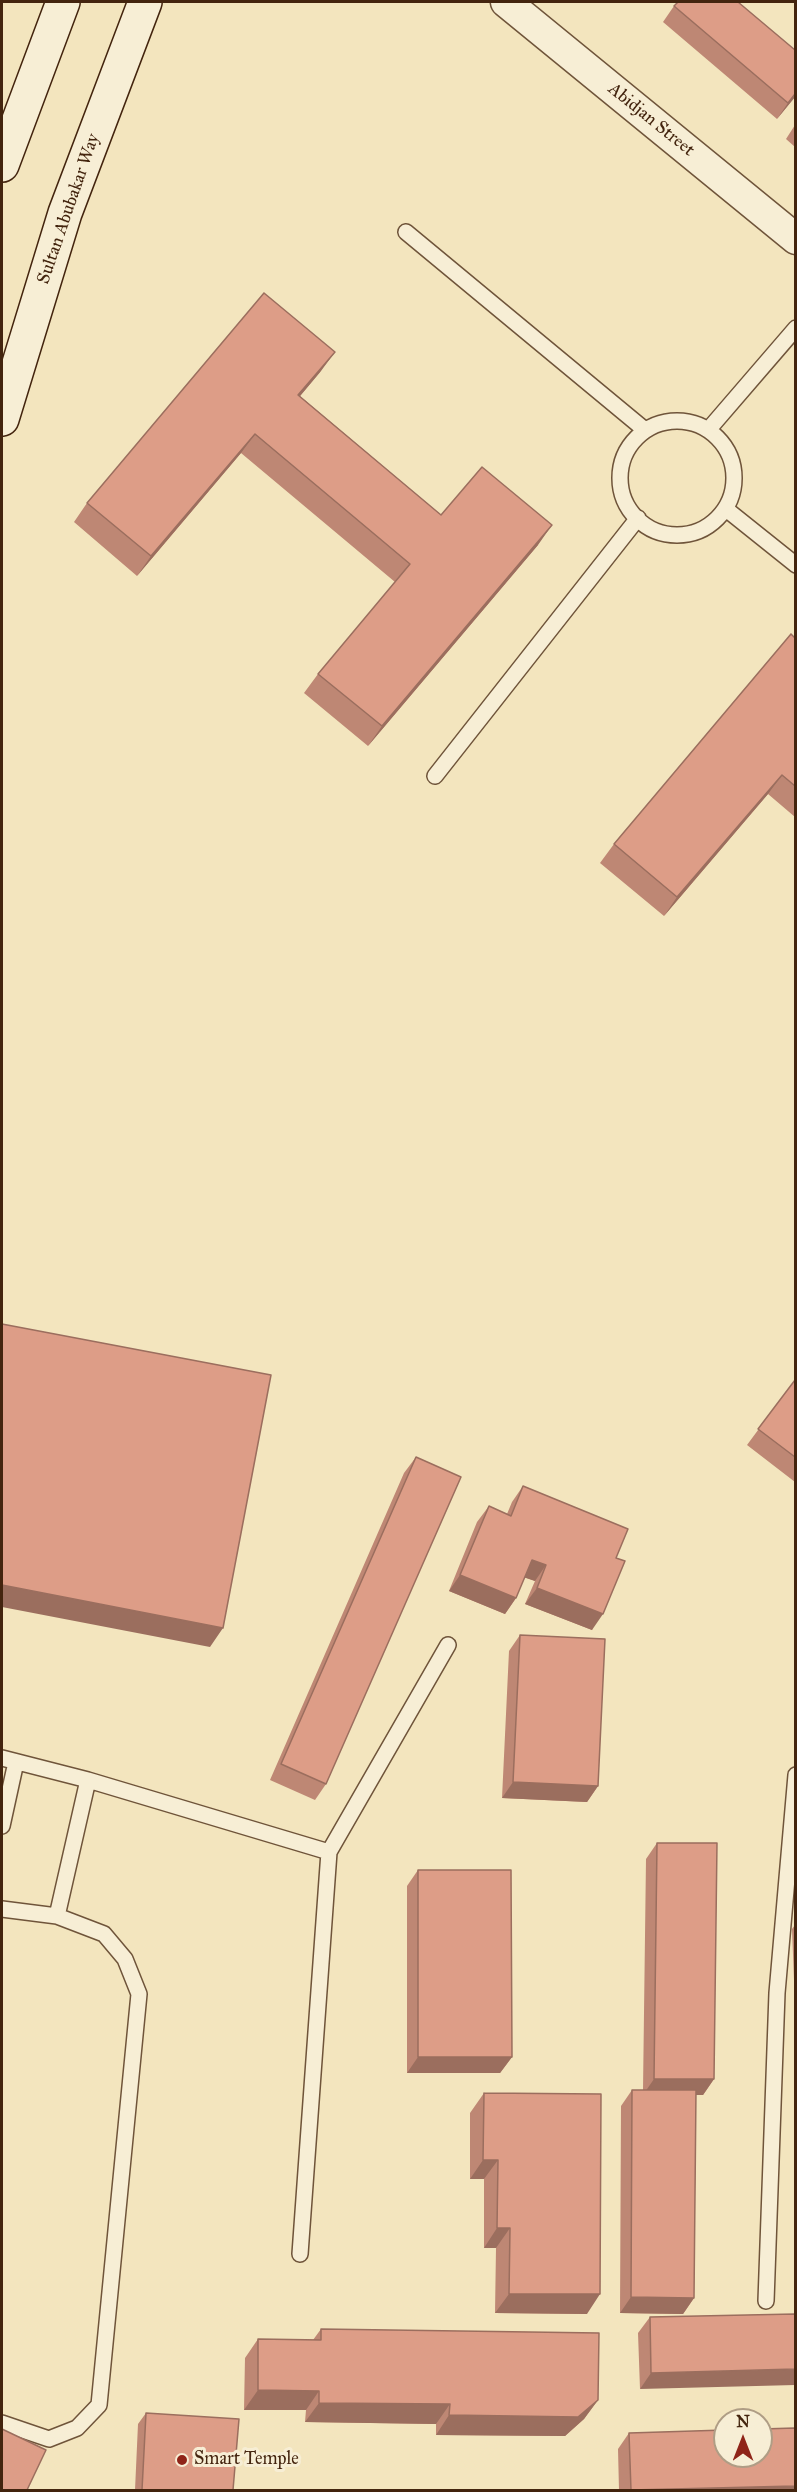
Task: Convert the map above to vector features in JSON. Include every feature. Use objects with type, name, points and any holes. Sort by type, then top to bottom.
[{"type":"main road","points":[[2,165],[63,2]]},
{"type":"main road","name":"Sultan Abubakar Way","points":[[2,419],[65,213],[145,2]]},
{"type":"street","name":"Abidjan Street","points":[[506,2],[795,239]]},
{"type":"lane","points":[[406,232],[645,430]]},
{"type":"lane","points":[[709,429],[795,328]]},
{"type":"lane","points":[[665,421],[688,421],[709,429],[726,445],[734,466],[735,488],[726,509],[711,525],[690,534],[667,535],[646,527],[630,511],[620,490],[620,468],[628,446],[645,430],[665,421]]},
{"type":"lane","points":[[726,509],[795,565]]},
{"type":"lane","points":[[435,776],[638,519]]},
{"type":"lane","points":[[300,2254],[329,1852],[448,1645]]},
{"type":"lane","points":[[2,1826],[9,1760],[88,1780],[329,1852]]},
{"type":"lane","points":[[766,2301],[777,1993],[795,1775]]},
{"type":"lane","points":[[57,1916],[88,1780]]},
{"type":"lane","points":[[2,1909],[57,1916],[104,1934],[125,1959],[139,1994],[99,2405],[77,2428],[49,2439],[2,2423]]},
{"type":"building","points":[[678,2],[738,2],[795,50],[795,94],[788,103],[674,6]]},
{"type":"building","points":[[264,293],[335,352],[298,395],[441,515],[482,467],[552,525],[382,726],[318,674],[410,564],[255,434],[151,556],[87,503]]},
{"type":"building","points":[[791,634],[795,638],[795,786],[782,775],[677,897],[614,844]]},
{"type":"building","points":[[2,1324],[271,1375],[223,1628],[2,1585]]},
{"type":"building","points":[[795,1380],[795,1457],[758,1429]]},
{"type":"building","points":[[416,1457],[461,1477],[326,1784],[281,1764]]},
{"type":"building","points":[[523,1486],[628,1529],[616,1558],[625,1561],[603,1614],[537,1588],[546,1565],[532,1560],[516,1598],[460,1575],[489,1506],[511,1516]]},
{"type":"building","points":[[520,1635],[605,1639],[598,1786],[513,1782]]},
{"type":"building","points":[[657,1843],[717,1843],[714,2079],[654,2079]]},
{"type":"building","points":[[418,1870],[511,1870],[512,2057],[418,2057]]},
{"type":"building","points":[[632,2090],[696,2090],[694,2298],[631,2297]]},
{"type":"building","points":[[484,2093],[601,2094],[600,2294],[509,2294],[510,2228],[497,2228],[498,2160],[483,2160]]},
{"type":"building","points":[[795,2314],[795,2369],[651,2373],[650,2317]]},
{"type":"building","points":[[321,2329],[599,2333],[598,2400],[578,2417],[449,2415],[450,2404],[319,2403],[319,2391],[258,2390],[258,2339],[321,2340]]},
{"type":"building","name":"Smart Temple","points":[[146,2413],[239,2419],[233,2490],[142,2490]]},
{"type":"building","points":[[795,2428],[795,2486],[631,2490],[629,2433],[713,2430],[713,2468],[773,2468],[773,2429]]},
{"type":"building","points":[[2,2429],[46,2450],[27,2490],[2,2490]]},
{"type":"place","name":"Smart Temple","points":[[182,2460]]}]
